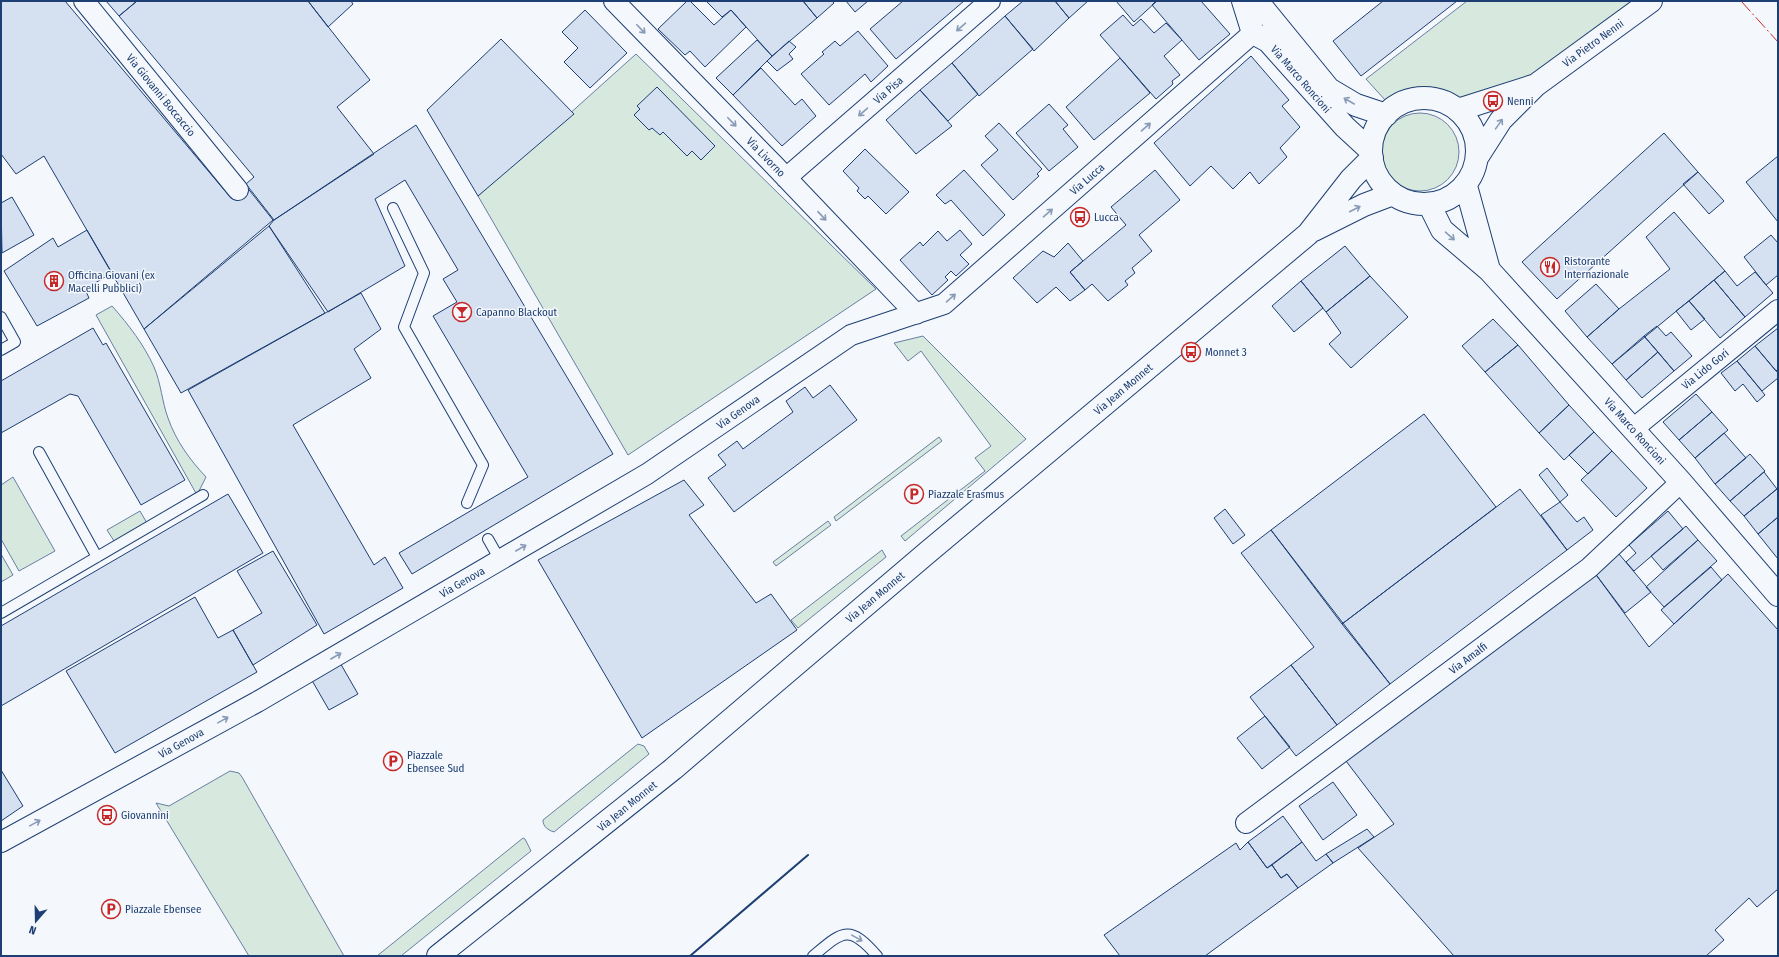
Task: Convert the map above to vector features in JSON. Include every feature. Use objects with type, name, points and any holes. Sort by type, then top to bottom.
[{"type":"street","name":"Via Giovanni Boccaccio","points":[[84,1],[238,190]]},
{"type":"street","name":"Via Livorno","points":[[614,1],[916,314]]},
{"type":"street","name":"Via Pisa","points":[[786,178],[990,1]]},
{"type":"street","name":"Via Marco Roncioni","points":[[1243,1],[1253,33],[1268,41],[1371,155]]},
{"type":"street","name":"Via Marco Roncioni","points":[[1243,1],[1262,8],[1329,89],[1356,105],[1386,115]]},
{"type":"street","name":"Via Pietro Nenni","points":[[1478,156],[1501,120],[1536,85],[1651,1]]},
{"type":"street","name":"Via Lucca","points":[[916,314],[944,304],[1253,33]]},
{"type":"street","name":"Via Pietro Nenni","points":[[1458,110],[1536,85]]},
{"type":"street","name":"Via Marco Roncioni","points":[[1429,98],[1444,102],[1458,110],[1470,123],[1476,139],[1478,156],[1474,172],[1466,186],[1443,202],[1429,204],[1416,204],[1393,194],[1383,184],[1375,172],[1371,155],[1373,138],[1378,125],[1386,115],[1398,105],[1413,99],[1429,98]]},
{"type":"street","name":"Via Jean Monnet","points":[[438,956],[673,769],[928,552],[1308,234],[1371,155]]},
{"type":"street","name":"Via Marco Roncioni","points":[[1466,186],[1489,270]]},
{"type":"street","name":"Via Jean Monnet","points":[[1308,234],[1364,205],[1393,194]]},
{"type":"street","name":"Via Marco Roncioni","points":[[1429,204],[1442,230],[1489,270],[1681,482],[1778,595]]},
{"type":"street","name":"Via Lido Gori","points":[[1633,429],[1778,310]]},
{"type":"street","name":"Via Genova","points":[[1,842],[256,702],[648,474],[851,335],[916,314]]},
{"type":"street","name":"Via Amalfi","points":[[1246,823],[1589,568],[1681,482]]},
{"type":"lane","points":[[393,208],[424,273],[404,327],[483,465],[467,502]]},
{"type":"lane","points":[[1,317],[15,342],[1,350]]},
{"type":"lane","points":[[39,452],[97,557]]},
{"type":"lane","points":[[1,613],[203,495]]},
{"type":"lane","points":[[488,538],[500,560]]},
{"type":"lane","points":[[813,956],[836,937],[843,934],[850,934],[858,937],[866,943],[877,956]]},
{"type":"shaded area","points":[[1467,1],[1637,1],[1533,77],[1464,102],[1420,91],[1386,101],[1366,79]]},
{"type":"shaded area","points":[[636,54],[876,289],[628,455],[478,196]]},
{"type":"shaded area","points":[[1420,113],[1435,116],[1442,120],[1452,130],[1456,137],[1459,152],[1456,167],[1452,174],[1442,184],[1435,188],[1420,191],[1405,188],[1398,184],[1388,174],[1384,167],[1381,152],[1384,137],[1388,130],[1398,120],[1405,116]]},
{"type":"shaded area","points":[[112,306],[136,335],[146,351],[154,367],[166,412],[175,435],[194,464],[206,477],[197,495],[96,315]]},
{"type":"shaded area","points":[[923,336],[1026,439],[905,541],[901,536],[985,471],[975,458],[991,446],[921,351],[908,361],[894,343]]},
{"type":"shaded area","points":[[939,437],[942,441],[836,521],[834,517]]},
{"type":"shaded area","points":[[13,477],[55,551],[19,571],[1,539],[1,485]]},
{"type":"shaded area","points":[[140,511],[148,525],[116,544],[107,530]]},
{"type":"shaded area","points":[[828,521],[831,525],[776,566],[773,562]]},
{"type":"shaded area","points":[[882,550],[886,557],[798,628],[791,620]]},
{"type":"shaded area","points":[[1,554],[13,575],[1,582]]},
{"type":"shaded area","points":[[638,744],[644,746],[649,754],[554,832],[546,828],[543,820]]},
{"type":"shaded area","points":[[230,771],[239,773],[242,777],[344,956],[249,956],[156,803],[169,806]]},
{"type":"shaded area","points":[[523,838],[531,851],[401,956],[377,956]]},
{"type":"building","points":[[1,1],[65,1],[231,198],[246,186],[273,220],[144,329],[44,156],[16,174],[1,154]]},
{"type":"building","points":[[106,1],[137,1],[119,16]]},
{"type":"building","points":[[137,1],[308,1],[370,80],[337,107],[374,154],[274,220],[246,184],[254,177],[119,16]]},
{"type":"building","points":[[308,1],[351,1],[353,4],[328,27]]},
{"type":"building","points":[[687,1],[690,1],[714,25],[731,10],[746,27],[705,67],[690,51],[685,55],[658,29]]},
{"type":"building","points":[[706,1],[803,1],[817,18],[772,56],[731,10],[722,17]]},
{"type":"building","points":[[803,1],[832,1],[834,3],[817,18]]},
{"type":"building","points":[[846,1],[868,1],[855,12]]},
{"type":"building","points":[[903,1],[964,1],[896,59],[870,29]]},
{"type":"building","points":[[1023,1],[1055,1],[1069,18],[1034,51],[1005,16]]},
{"type":"building","points":[[1055,1],[1088,1],[1069,18]]},
{"type":"building","points":[[1116,1],[1157,1],[1134,22]]},
{"type":"building","points":[[1156,1],[1201,1],[1230,34],[1199,60],[1152,5]]},
{"type":"building","points":[[1383,1],[1457,1],[1361,76],[1333,41]]},
{"type":"building","points":[[585,10],[627,53],[590,88],[564,62],[578,48],[562,32]]},
{"type":"building","points":[[1123,15],[1133,26],[1141,19],[1154,33],[1166,23],[1182,40],[1164,56],[1180,75],[1172,81],[1173,84],[1156,99],[1100,35]]},
{"type":"building","points":[[1005,16],[1033,49],[979,96],[952,63]]},
{"type":"building","points":[[858,31],[888,66],[871,82],[865,74],[829,105],[801,74],[824,54],[822,52],[835,41],[840,46]]},
{"type":"building","points":[[501,39],[574,114],[478,196],[427,110]]},
{"type":"building","points":[[757,40],[772,56],[733,95],[716,78]]},
{"type":"building","points":[[789,41],[796,47],[789,54],[793,59],[777,71],[767,61]]},
{"type":"building","points":[[1251,56],[1289,100],[1282,106],[1300,127],[1280,148],[1287,157],[1259,184],[1250,172],[1233,189],[1211,166],[1190,186],[1154,143]]},
{"type":"building","points":[[1120,58],[1150,93],[1094,140],[1066,107]]},
{"type":"building","points":[[952,63],[978,94],[948,121],[920,90]]},
{"type":"building","points":[[761,68],[795,105],[802,99],[816,116],[782,146],[733,95]]},
{"type":"building","points":[[657,87],[715,146],[701,160],[692,151],[687,156],[663,132],[660,135],[652,128],[649,130],[634,115],[640,109],[637,106]]},
{"type":"building","points":[[920,90],[952,126],[916,154],[886,120]]},
{"type":"building","points":[[1049,104],[1068,125],[1063,129],[1078,147],[1049,171],[1016,133]]},
{"type":"building","points":[[999,123],[1042,169],[1037,174],[1039,176],[1013,200],[981,165],[998,150],[985,136]]},
{"type":"building","points":[[416,125],[613,454],[412,574],[399,553],[528,477],[433,316],[457,302],[443,279],[458,270],[405,180],[375,199],[405,266],[328,312],[269,226],[274,220]]},
{"type":"building","points":[[1664,133],[1698,172],[1557,299],[1522,262]]},
{"type":"building","points":[[865,149],[909,192],[886,214],[868,196],[865,199],[857,191],[859,188],[843,171]]},
{"type":"building","points":[[1778,156],[1778,222],[1746,182]]},
{"type":"building","points":[[964,170],[1005,215],[983,236],[951,200],[945,204],[936,195]]},
{"type":"building","points":[[1155,170],[1180,200],[1139,235],[1152,251],[1132,268],[1135,273],[1125,281],[1128,285],[1108,301],[1092,284],[1085,290],[1070,272],[1126,225],[1111,207]]},
{"type":"building","points":[[1698,172],[1724,201],[1709,214],[1683,184]]},
{"type":"building","points":[[12,197],[34,235],[2,253],[1,203]]},
{"type":"building","points":[[1674,212],[1725,271],[1612,364],[1587,337],[1619,309],[1670,269],[1646,237]]},
{"type":"building","points":[[269,226],[325,313],[181,393],[144,329]]},
{"type":"building","name":"Officina Giovani (ex Macelli Pubblici)","points":[[87,230],[112,273],[85,289],[89,298],[37,326],[4,271],[53,238],[58,247]]},
{"type":"building","points":[[960,230],[972,244],[960,255],[969,264],[956,276],[951,271],[945,277],[948,280],[932,295],[900,260],[920,242],[923,246],[938,231],[947,241]]},
{"type":"building","points":[[1771,235],[1778,243],[1778,275],[1766,285],[1744,257]]},
{"type":"building","points":[[1068,243],[1083,261],[1070,272],[1085,290],[1070,301],[1056,287],[1037,303],[1013,278],[1043,251],[1054,257]]},
{"type":"building","points":[[1345,246],[1370,276],[1326,312],[1301,281]]},
{"type":"building","points":[[1725,271],[1737,286],[1755,272],[1773,293],[1745,317],[1714,280]]},
{"type":"building","points":[[1370,276],[1408,317],[1351,368],[1329,344],[1341,333],[1326,312]]},
{"type":"building","points":[[1714,280],[1745,317],[1720,338],[1689,301]]},
{"type":"building","points":[[1301,281],[1323,308],[1294,332],[1272,306]]},
{"type":"building","points":[[1596,284],[1619,309],[1587,337],[1565,311]]},
{"type":"building","points":[[361,293],[381,329],[354,349],[371,378],[293,425],[374,565],[385,557],[403,588],[324,634],[188,390]]},
{"type":"building","points":[[1689,301],[1705,319],[1691,330],[1676,311]]},
{"type":"building","points":[[1493,319],[1518,345],[1485,372],[1462,346]]},
{"type":"building","points":[[1657,326],[1666,336],[1671,332],[1692,356],[1674,371],[1644,336]]},
{"type":"building","points":[[93,328],[103,345],[106,343],[185,480],[141,505],[78,396],[70,394],[1,433],[1,381]]},
{"type":"building","points":[[1778,328],[1778,369],[1776,371],[1755,346]]},
{"type":"building","points":[[1644,336],[1658,352],[1626,380],[1612,364]]},
{"type":"building","points":[[1518,345],[1569,405],[1539,433],[1485,372]]},
{"type":"building","points":[[1755,346],[1778,373],[1778,378],[1762,391],[1737,361]]},
{"type":"building","points":[[1658,352],[1674,371],[1642,398],[1626,380]]},
{"type":"building","points":[[1737,361],[1765,395],[1757,402],[1743,384],[1735,391],[1721,373]]},
{"type":"building","points":[[830,385],[857,420],[734,512],[708,478],[726,465],[718,455],[737,441],[743,449],[793,412],[786,401],[805,387],[813,398]]},
{"type":"building","points":[[1696,394],[1712,412],[1679,440],[1663,422]]},
{"type":"building","points":[[1569,405],[1594,432],[1564,460],[1539,433]]},
{"type":"building","points":[[1712,412],[1728,430],[1695,458],[1679,440]]},
{"type":"building","points":[[1424,414],[1496,507],[1342,624],[1271,530]]},
{"type":"building","points":[[1594,432],[1612,451],[1588,474],[1569,455]]},
{"type":"building","points":[[1724,433],[1746,458],[1715,484],[1695,458]]},
{"type":"building","points":[[1612,451],[1647,488],[1616,517],[1581,480]]},
{"type":"building","points":[[1750,454],[1765,471],[1730,501],[1715,484]]},
{"type":"building","points":[[1547,468],[1568,495],[1560,502],[1539,475]]},
{"type":"building","points":[[1764,472],[1777,489],[1744,516],[1730,501]]},
{"type":"building","points":[[684,480],[704,505],[689,515],[756,603],[771,594],[797,630],[642,738],[538,560]]},
{"type":"building","points":[[1778,488],[1778,517],[1758,534],[1744,516]]},
{"type":"building","points":[[1520,489],[1567,550],[1390,684],[1342,624]]},
{"type":"building","points":[[228,494],[263,553],[1,706],[1,626]]},
{"type":"building","points":[[1560,502],[1577,522],[1584,517],[1593,530],[1567,550],[1541,515]]},
{"type":"building","points":[[1225,509],[1245,535],[1233,544],[1214,518]]},
{"type":"building","points":[[1668,511],[1683,529],[1634,571],[1626,562],[1636,553],[1629,545]]},
{"type":"building","points":[[1778,517],[1778,559],[1758,534]]},
{"type":"building","points":[[1686,526],[1698,540],[1663,570],[1651,556]]},
{"type":"building","points":[[1271,530],[1390,684],[1337,725],[1291,665],[1314,647],[1241,553]]},
{"type":"building","points":[[1698,540],[1717,561],[1664,607],[1646,587]]},
{"type":"building","points":[[273,551],[317,625],[253,665],[233,630],[262,613],[237,571]]},
{"type":"building","points":[[1619,554],[1651,592],[1625,613],[1594,572]]},
{"type":"building","points":[[1711,567],[1722,580],[1674,624],[1661,610]]},
{"type":"building","points":[[1594,572],[1649,647],[1728,574],[1778,630],[1778,889],[1757,907],[1749,898],[1715,930],[1724,940],[1706,956],[1454,956],[1358,848],[1394,824],[1346,761]]},
{"type":"building","points":[[195,597],[218,638],[233,630],[257,672],[115,753],[66,671]]},
{"type":"building","points":[[339,661],[358,694],[329,710],[310,677]]},
{"type":"building","points":[[1291,665],[1337,725],[1296,756],[1250,697]]},
{"type":"building","points":[[1265,716],[1290,747],[1262,769],[1237,738]]},
{"type":"building","points":[[1,770],[23,806],[1,821]]},
{"type":"building","points":[[1333,782],[1357,815],[1323,840],[1299,806]]},
{"type":"building","points":[[1283,816],[1302,842],[1267,868],[1248,842]]},
{"type":"building","points":[[1367,829],[1374,837],[1333,863],[1326,854]]},
{"type":"building","points":[[1248,842],[1267,868],[1272,865],[1281,878],[1287,874],[1298,888],[1205,956],[1120,956],[1104,935],[1236,843],[1240,850]]},
{"type":"building","points":[[1302,842],[1316,861],[1326,854],[1333,863],[1298,888],[1287,874],[1281,878],[1272,865]]},
{"type":"wall","points":[[690,956],[808,855]]},
{"type":"power","points":[[1741,1],[1778,42]]},
{"type":"place","name":"Nenni","points":[[1493,101]]},
{"type":"place","name":"Lucca","points":[[1080,217]]},
{"type":"place","name":"Ristorante Internazionale","points":[[1550,267]]},
{"type":"place","name":"Officina Giovani (ex Macelli Pubblici)","points":[[54,281]]},
{"type":"place","name":"Capanno Blackout","points":[[462,312]]},
{"type":"place","name":"Monnet 3","points":[[1191,352]]},
{"type":"place","name":"Piazzale Erasmus","points":[[914,494]]},
{"type":"place","name":"Piazzale Ebensee Sud","points":[[393,761]]},
{"type":"place","name":"Giovannini","points":[[107,815]]},
{"type":"place","name":"Piazzale Ebensee","points":[[111,909]]}]
